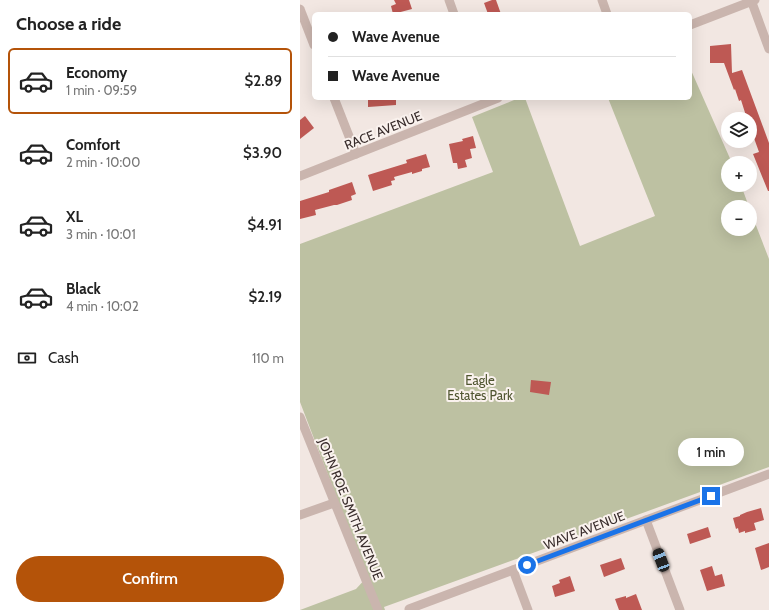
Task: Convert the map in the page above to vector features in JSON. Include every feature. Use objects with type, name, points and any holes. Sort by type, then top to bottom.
[{"type":"street","points":[[449,0],[453,12]]},
{"type":"street","points":[[602,0],[606,12]]},
{"type":"street","points":[[692,24],[752,0],[769,49]]},
{"type":"street","points":[[300,9],[312,40]]},
{"type":"street","points":[[335,100],[356,154]]},
{"type":"street","name":"RACE AVENUE","points":[[300,176],[487,100]]},
{"type":"street","name":"JOHN ROE SMITH AVENUE","points":[[300,417],[378,610]]},
{"type":"street","name":"WAVE AVENUE","points":[[409,609],[769,474]]},
{"type":"street","points":[[300,515],[334,503]]},
{"type":"street","points":[[646,520],[680,610]]},
{"type":"street","points":[[513,570],[528,610]]},
{"type":"green space","name":"Eagle Estates Park","points":[[692,73],[721,138],[721,148],[725,148],[729,156],[721,156],[721,192],[744,192],[746,200],[721,200],[721,236],[757,236],[757,228],[769,259],[769,467],[384,607],[385,610],[300,610],[356,589],[367,577],[300,402],[300,244],[493,172],[472,117],[514,100],[526,100],[580,246],[655,216],[609,100],[692,100]]},
{"type":"building","points":[[394,0],[409,0],[412,9],[401,12],[392,12],[391,6],[396,4]]},
{"type":"building","points":[[496,0],[500,12],[487,12],[484,3]]},
{"type":"building","points":[[731,44],[732,73],[742,70],[769,143],[769,191],[757,164],[757,156],[754,156],[753,154],[759,152],[757,146],[757,112],[745,112],[741,100],[739,101],[735,89],[734,90],[724,63],[710,63],[710,46]]},
{"type":"building","points":[[368,100],[396,100],[396,105],[368,107]]},
{"type":"building","points":[[305,116],[314,128],[300,139],[300,120]]},
{"type":"building","points":[[473,136],[476,148],[470,149],[472,158],[465,160],[467,167],[458,169],[457,163],[453,163],[449,144],[463,141],[462,139]]},
{"type":"building","points":[[426,154],[430,167],[412,174],[412,172],[394,177],[395,180],[391,181],[392,185],[373,191],[368,175],[407,163],[406,160]]},
{"type":"building","points":[[352,182],[356,194],[351,196],[352,200],[315,210],[316,215],[300,219],[300,201],[329,192],[329,190]]},
{"type":"building","points":[[531,380],[551,382],[549,395],[530,392]]},
{"type":"building","points":[[761,508],[764,520],[754,523],[756,530],[739,533],[738,528],[736,529],[733,518]]},
{"type":"building","points":[[708,527],[711,537],[690,544],[687,534]]},
{"type":"building","points":[[769,543],[769,567],[761,570],[755,548]]},
{"type":"building","points":[[621,558],[625,569],[604,577],[600,565]]},
{"type":"building","points":[[712,566],[715,576],[722,574],[725,586],[707,591],[700,570]]},
{"type":"building","points":[[570,576],[575,591],[555,597],[552,586],[560,583],[559,580]]},
{"type":"building","points":[[636,594],[642,610],[619,610],[615,599],[626,596],[626,598]]},
{"type":"route","points":[[527,565],[711,496]]}]
